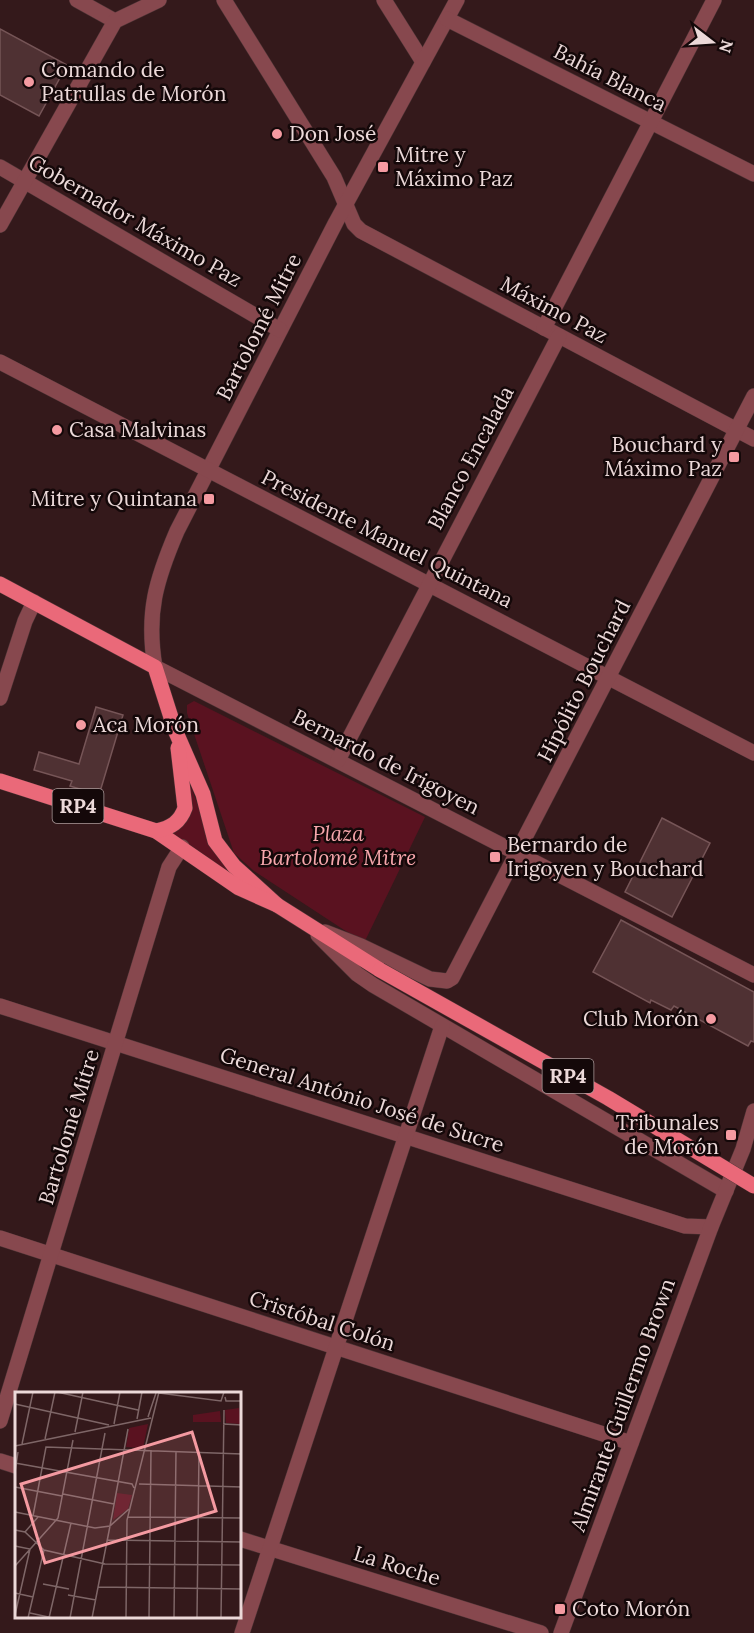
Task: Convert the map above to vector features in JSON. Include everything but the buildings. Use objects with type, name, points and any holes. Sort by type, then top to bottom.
[{"type":"main road","name":"Bernardo de Irigoyen","points":[[0,584],[155,667]]},
{"type":"main road","name":"Bartolomé Mitre","points":[[155,667],[175,730],[200,787],[215,842],[229,861],[278,905]]},
{"type":"main road","points":[[156,831],[171,827],[182,816],[185,808],[175,730]]},
{"type":"main road","name":"RP4","points":[[0,781],[156,831],[183,847],[239,888],[278,905],[380,970],[608,1098],[754,1187]]},
{"type":"main road","points":[[732,1176],[754,1187]]},
{"type":"street","points":[[77,0],[116,21]]},
{"type":"street","points":[[0,225],[116,21],[159,0]]},
{"type":"street","name":"Máximo Paz","points":[[224,0],[334,177],[345,206],[354,224],[361,231],[754,439]]},
{"type":"street","points":[[384,0],[423,62]]},
{"type":"street","name":"Bartolomé Mitre","points":[[155,667],[150,638],[154,592],[161,568],[177,531],[345,206],[457,0]]},
{"type":"street","points":[[544,328],[714,0]]},
{"type":"street","name":"Bahía Blanca","points":[[447,19],[754,174]]},
{"type":"street","name":"Gobernador Máximo Paz","points":[[0,167],[280,330]]},
{"type":"street","name":"Blanco Encalada","points":[[338,760],[559,336]]},
{"type":"street","name":"Presidente Manuel Quintana","points":[[0,362],[754,753]]},
{"type":"street","name":"Hipólito Bouchard","points":[[311,928],[348,940],[430,979],[447,981],[459,969],[754,396]]},
{"type":"street","points":[[0,698],[25,621],[34,602]]},
{"type":"street","name":"Bernardo de Irigoyen","points":[[155,667],[754,975]]},
{"type":"street","name":"Bartolomé Mitre","points":[[0,1421],[169,867],[183,847]]},
{"type":"street","points":[[311,928],[357,974],[726,1191]]},
{"type":"street","name":"General António José de Sucre","points":[[0,1006],[685,1226],[711,1227]]},
{"type":"street","points":[[242,1633],[268,1548],[442,1026]]},
{"type":"street","name":"Almirante Guillermo Brown","points":[[561,1633],[732,1176],[754,1111]]},
{"type":"street","name":"Cristóbal Colón","points":[[0,1238],[631,1443]]},
{"type":"street","points":[[0,1461],[15,1466]]},
{"type":"street","name":"La Roche","points":[[242,1540],[541,1633]]},
{"type":"green space","name":"Plaza Bartolomé Mitre","points":[[194,701],[425,817],[364,943],[254,871],[234,853],[187,713],[187,705]]},
{"type":"green space","points":[[186,774],[218,858],[250,888],[170,833],[179,827]]},
{"type":"place","name":"Comando de Patrullas de Morón","points":[[29,82]]},
{"type":"place","name":"Don José","points":[[277,134]]},
{"type":"place","name":"Mitre y Máximo Paz","points":[[383,167]]},
{"type":"place","name":"Casa Malvinas","points":[[57,430]]},
{"type":"place","name":"Bouchard y Máximo Paz","points":[[734,457]]},
{"type":"place","name":"Mitre y Quintana","points":[[209,499]]},
{"type":"place","name":"Aca Morón","points":[[81,725]]},
{"type":"place","name":"Bernardo de Irigoyen y Bouchard","points":[[495,857]]},
{"type":"place","name":"Club Morón","points":[[711,1019]]},
{"type":"place","name":"Tribunales de Morón","points":[[731,1135]]},
{"type":"place","name":"Coto Morón","points":[[560,1609]]}]
